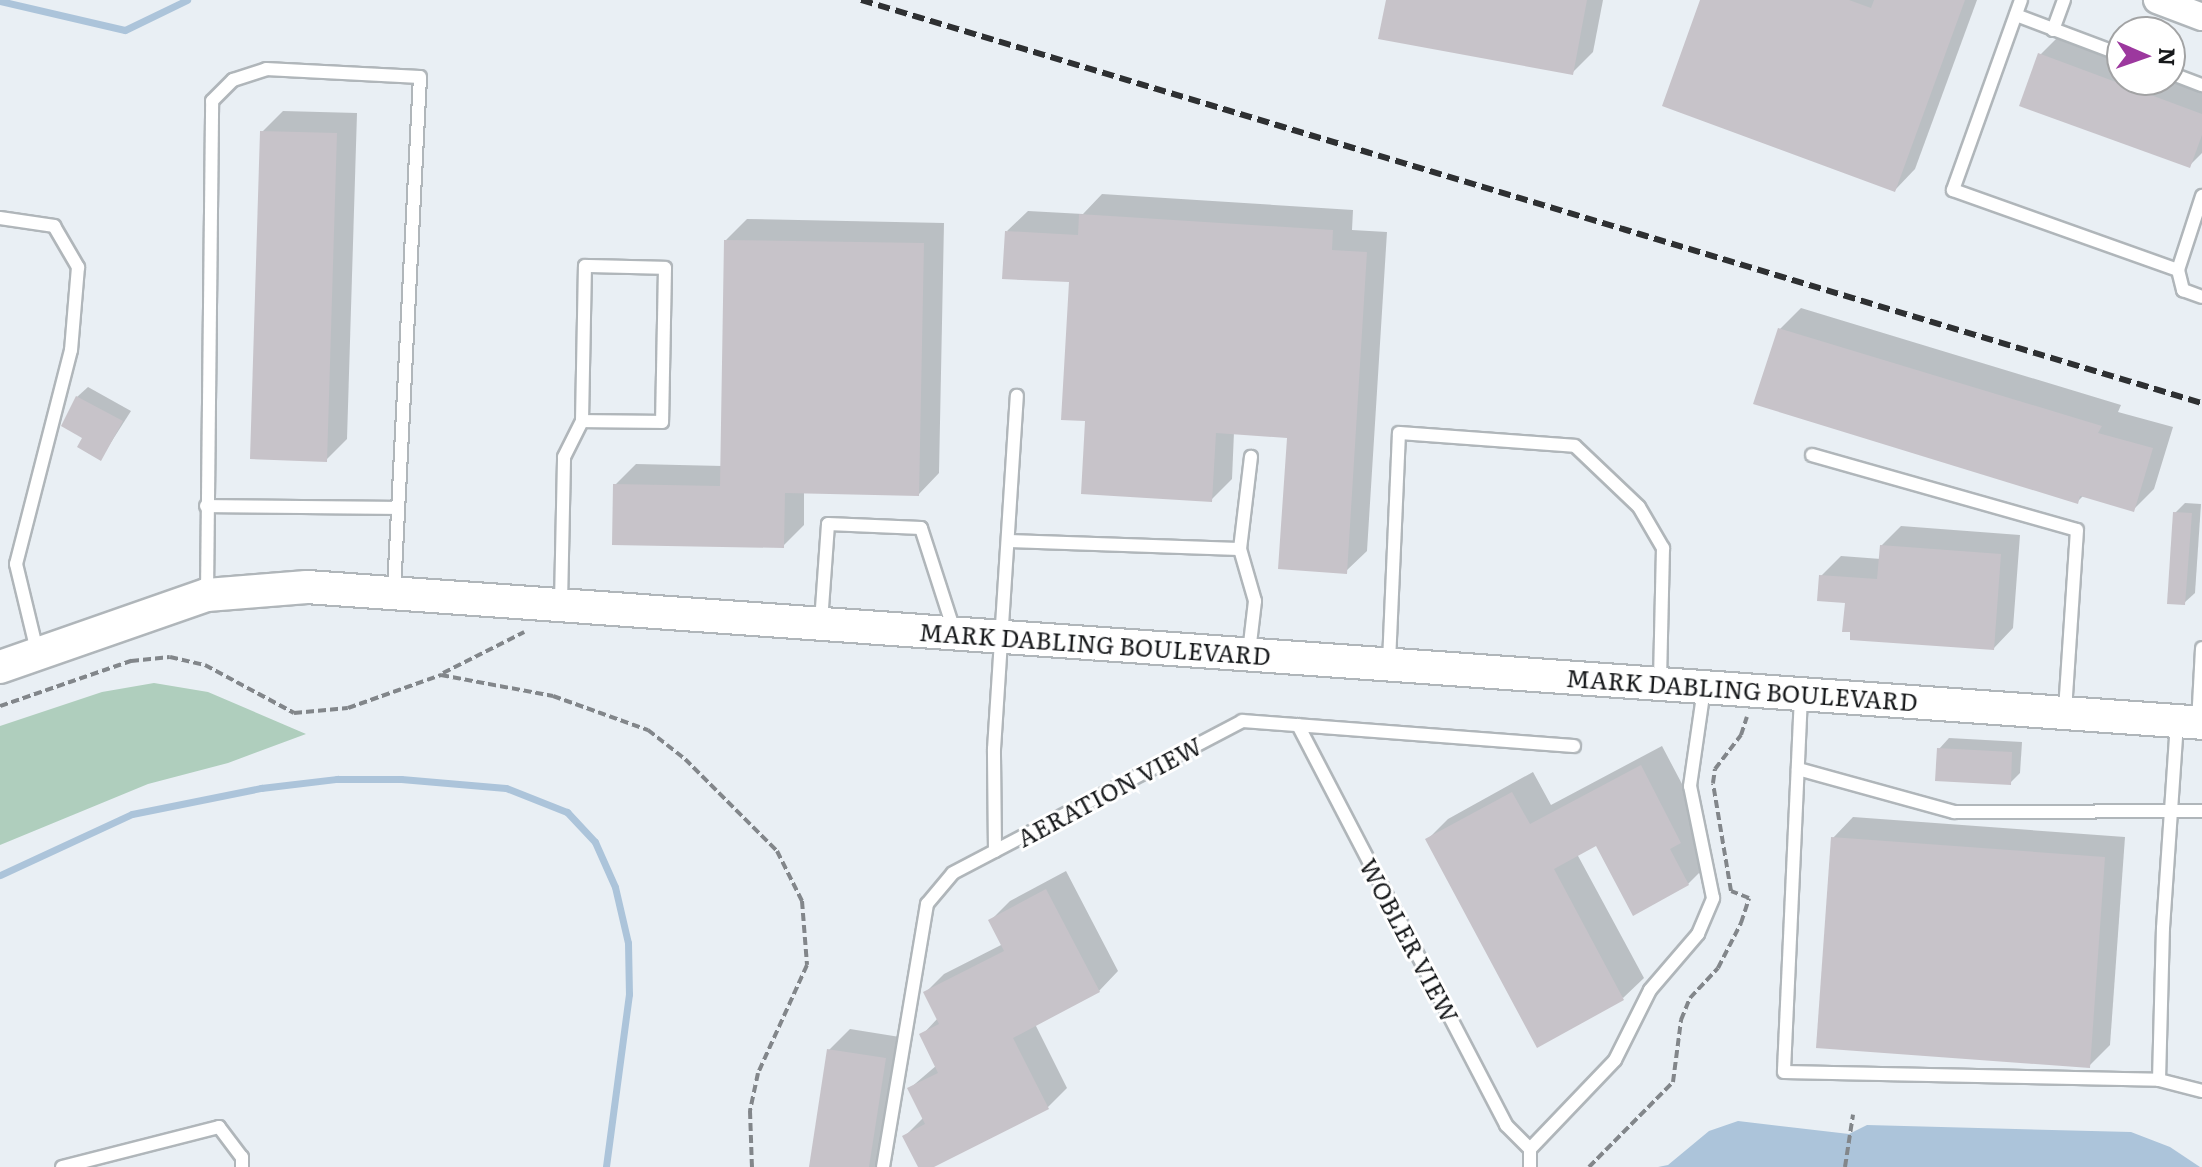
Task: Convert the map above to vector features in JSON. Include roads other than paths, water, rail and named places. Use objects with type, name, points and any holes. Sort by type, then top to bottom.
[{"type":"street","points":[[2157,0],[2202,17]]},
{"type":"street","name":"MARK DABLING BOULEVARD","points":[[0,667],[207,595],[307,587],[2193,722]]},
{"type":"lane","points":[[2021,0],[1953,190],[2178,270]]},
{"type":"lane","points":[[2053,30],[2064,0]]},
{"type":"lane","points":[[2016,15],[2106,49]]},
{"type":"lane","points":[[207,595],[212,101],[233,80],[266,69],[420,77],[394,594]]},
{"type":"lane","points":[[2202,196],[2178,270],[2183,290],[2202,297]]},
{"type":"lane","points":[[0,218],[54,226],[78,267],[71,350],[16,564],[38,654]]},
{"type":"lane","points":[[560,606],[564,457],[582,421],[585,266],[665,268],[662,422],[582,421]]},
{"type":"lane","points":[[995,851],[994,749],[1017,396]]},
{"type":"lane","points":[[1389,664],[1399,433],[1575,446],[1639,507],[1663,548],[1660,683]]},
{"type":"lane","points":[[1812,455],[2077,530],[2065,713]]},
{"type":"lane","points":[[1249,654],[1255,601],[1240,549],[1251,457]]},
{"type":"lane","points":[[206,506],[397,508]]},
{"type":"lane","points":[[821,624],[828,524],[921,528],[954,633]]},
{"type":"lane","points":[[1008,541],[1240,549]]},
{"type":"lane","points":[[2159,1080],[2172,807],[2193,722],[2202,648]]},
{"type":"lane","points":[[1530,1167],[1530,1149],[1615,1060],[1650,990],[1698,934],[1713,898],[1690,786],[1704,686]]},
{"type":"lane","points":[[1801,693],[1784,1072],[2159,1080],[2202,1091]]},
{"type":"lane","name":"AERATION VIEW","points":[[883,1167],[927,904],[953,873],[1242,721],[1574,746]]},
{"type":"lane","name":"WOBLER VIEW","points":[[1298,725],[1506,1125],[1530,1149]]},
{"type":"lane","points":[[1798,769],[1954,812],[2172,807],[2202,811]]},
{"type":"lane","points":[[62,1167],[219,1127],[242,1157],[242,1167]]},
{"type":"water","points":[[1738,1121],[1849,1134],[1867,1125],[2131,1132],[2170,1147],[2200,1167],[1658,1167],[1668,1165],[1709,1131]]},
{"type":"waterway","points":[[0,1],[125,30],[187,0]]},
{"type":"waterway","points":[[0,875],[132,814],[261,788],[337,779],[401,779],[506,788],[567,812],[595,842],[615,887],[628,943],[629,994],[606,1167]]},
{"type":"railway","points":[[861,0],[2202,403]]}]
